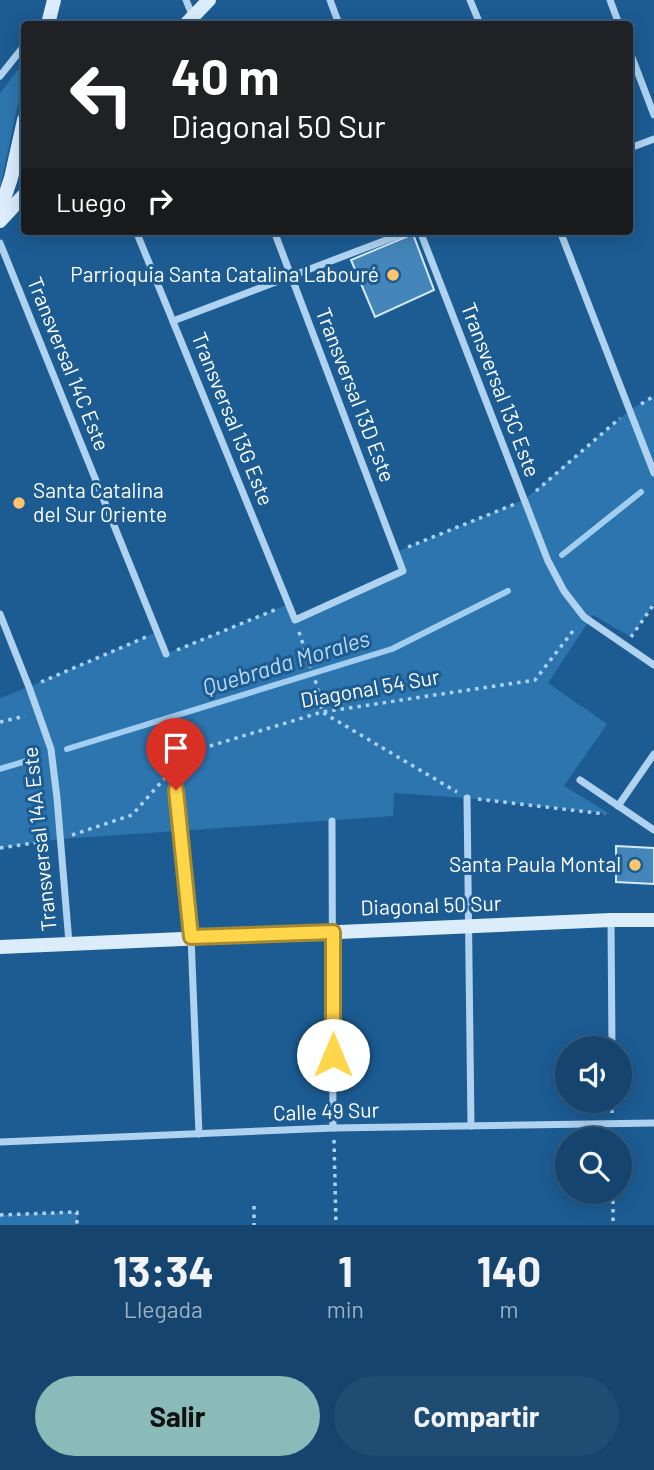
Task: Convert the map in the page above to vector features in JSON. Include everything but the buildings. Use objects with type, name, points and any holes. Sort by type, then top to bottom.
[{"type":"street","points":[[186,0],[191,21]]},
{"type":"street","points":[[192,21],[209,0]]},
{"type":"street","points":[[330,0],[338,21]]},
{"type":"street","points":[[470,0],[479,21]]},
{"type":"street","points":[[610,0],[618,21]]},
{"type":"street","points":[[0,76],[21,50]]},
{"type":"street","points":[[633,60],[654,115]]},
{"type":"street","points":[[0,211],[21,132]]},
{"type":"street","points":[[633,147],[654,139]]},
{"type":"street","points":[[0,221],[21,198]]},
{"type":"street","name":"Transversal 13G Este","points":[[138,235],[295,620]]},
{"type":"street","name":"Transversal 13D Este","points":[[276,235],[403,571],[295,620]]},
{"type":"street","points":[[173,321],[399,235]]},
{"type":"street","name":"Transversal 13C Este","points":[[421,235],[548,562],[564,591],[584,617],[654,665]]},
{"type":"street","points":[[562,235],[654,473]]},
{"type":"street","name":"Transversal 14C Este","points":[[0,243],[166,654]]},
{"type":"street","name":"Transversal 14A Este","points":[[0,614],[51,749],[69,943]]},
{"type":"street","points":[[618,806],[654,754]]},
{"type":"street","points":[[580,780],[654,830]]},
{"type":"street","points":[[176,790],[191,937],[199,1134]]},
{"type":"street","points":[[467,798],[471,1126]]},
{"type":"street","points":[[332,821],[333,1128]]},
{"type":"street","points":[[611,920],[612,1036]]},
{"type":"street","name":"Diagonal 50 Sur","points":[[0,947],[191,937],[654,920]]},
{"type":"street","name":"Calle 49 Sur","points":[[0,1142],[333,1128],[654,1124]]},
{"type":"path","points":[[166,654],[289,604]]},
{"type":"path","points":[[625,645],[654,604]]},
{"type":"path","name":"Diagonal 54 Sur","points":[[0,849],[61,839],[132,815],[187,752],[322,712],[535,680],[584,617]]},
{"type":"path","points":[[295,620],[317,686],[322,712],[467,798],[635,817]]},
{"type":"path","points":[[29,687],[157,632]]},
{"type":"path","points":[[0,722],[39,713]]},
{"type":"path","points":[[333,1128],[336,1225]]},
{"type":"path","points":[[613,1204],[613,1225]]},
{"type":"path","points":[[254,1206],[254,1225]]},
{"type":"path","points":[[0,1215],[76,1212],[77,1225]]},
{"type":"shaded area","points":[[21,66],[21,90],[0,188],[0,93]]},
{"type":"shaded area","points":[[654,396],[654,604],[631,637],[593,615],[548,683],[607,724],[564,786],[610,814],[394,793],[393,816],[61,839],[0,848],[0,698],[157,632],[166,654],[289,604],[295,620],[403,571],[396,552],[524,500],[630,410]]},
{"type":"shaded area","points":[[77,1212],[77,1225],[0,1225],[0,1215]]},
{"type":"waterway","name":"Quebrada Morales","points":[[562,555],[641,492]]},
{"type":"waterway","name":"Quebrada Morales","points":[[67,749],[392,649],[508,591]]},
{"type":"waterway","name":"Quebrada Morales","points":[[0,769],[36,758]]},
{"type":"place","name":"Parrioquia Santa Catalina Labouré","points":[[393,275]]},
{"type":"place","name":"Santa Catalina del Sur Oriente","points":[[19,503]]},
{"type":"place","name":"Santa Paula Montal","points":[[635,865]]},
{"type":"route","points":[[176,790],[191,937],[333,932],[333,1055]]}]
